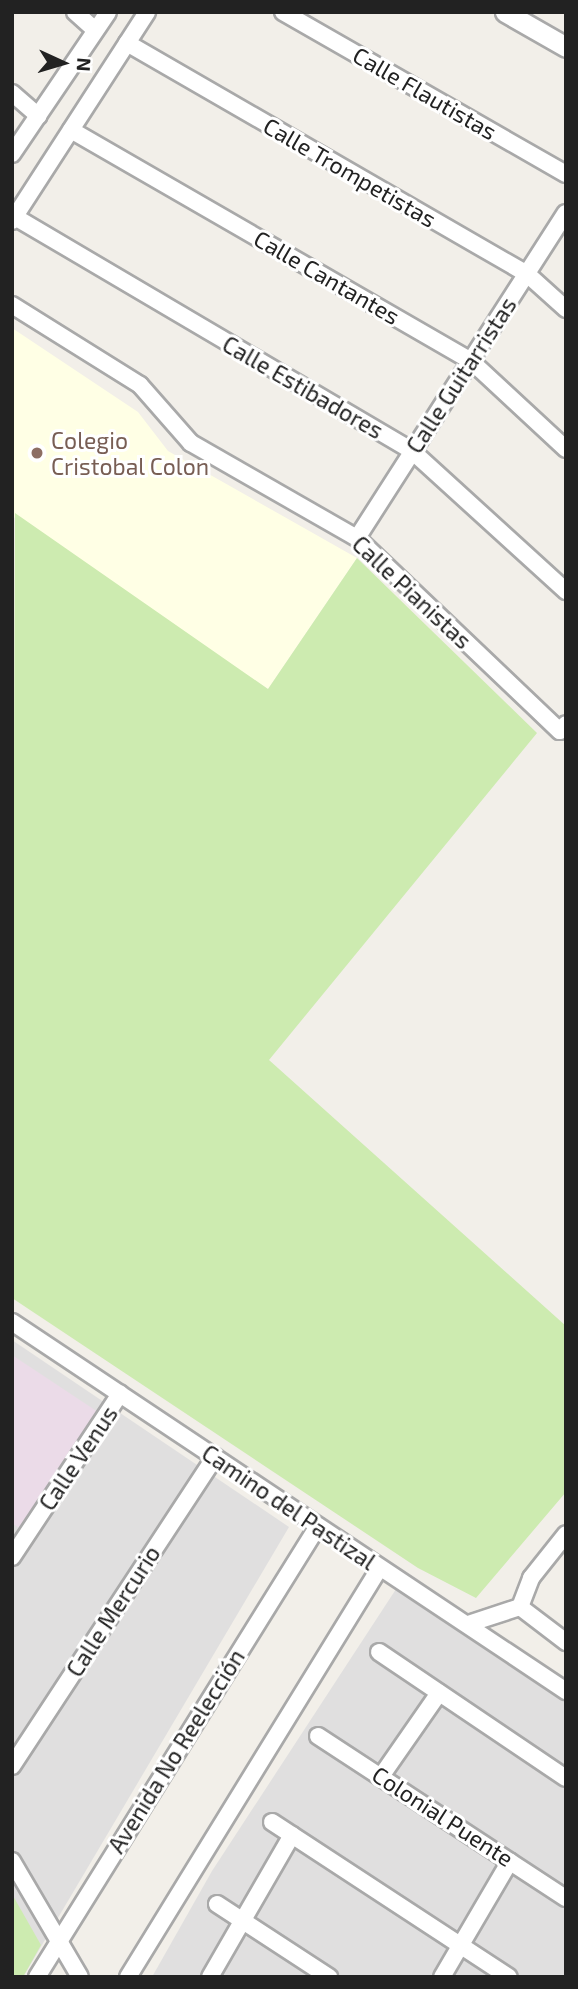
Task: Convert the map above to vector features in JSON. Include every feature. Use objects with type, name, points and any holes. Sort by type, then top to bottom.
[{"type":"street","points":[[75,12],[95,30]]},
{"type":"street","points":[[12,154],[108,12]]},
{"type":"street","points":[[13,219],[147,12]]},
{"type":"street","name":"Calle Flautistas","points":[[283,12],[566,174]]},
{"type":"street","points":[[505,12],[566,47]]},
{"type":"street","name":"Calle Trompetistas","points":[[127,44],[526,273],[566,309]]},
{"type":"street","points":[[12,93],[38,116]]},
{"type":"street","name":"Calle Cantantes","points":[[71,130],[470,360],[566,449]]},
{"type":"street","name":"Calle Guitarristas","points":[[357,538],[411,450],[566,213]]},
{"type":"street","name":"Calle Estibadores","points":[[13,219],[411,450],[566,591]]},
{"type":"street","name":"Calle Pianistas","points":[[12,305],[140,385],[191,443],[357,538],[563,727]]},
{"type":"street","name":"Camino del Pastizal","points":[[12,1322],[566,1691]]},
{"type":"street","name":"Calle Venus","points":[[12,1557],[120,1394]]},
{"type":"street","name":"Calle Mercurio","points":[[12,1766],[215,1457]]},
{"type":"street","name":"Avenida No Reelección","points":[[37,1977],[59,1936],[318,1526]]},
{"type":"street","points":[[520,1607],[531,1578],[566,1534]]},
{"type":"street","points":[[128,1977],[380,1568]]},
{"type":"street","points":[[468,1624],[520,1607]]},
{"type":"street","points":[[520,1607],[566,1642]]},
{"type":"street","points":[[379,1652],[566,1778]]},
{"type":"street","points":[[382,1775],[439,1693]]},
{"type":"street","name":"Colonial Puente","points":[[318,1736],[382,1775],[566,1898]]},
{"type":"street","points":[[272,1822],[509,1977]]},
{"type":"street","points":[[210,1977],[292,1835]]},
{"type":"street","points":[[12,1861],[59,1936],[80,1977]]},
{"type":"street","points":[[442,1977],[510,1861]]},
{"type":"street","points":[[216,1904],[325,1976]]},
{"type":"shaded area","points":[[12,328],[138,412],[168,451],[357,558],[268,689],[12,516]]},
{"type":"shaded area","points":[[12,1340],[289,1527],[23,1977],[12,1977]]},
{"type":"shaded area","points":[[12,1355],[98,1412],[22,1530],[12,1523]]},
{"type":"shaded area","points":[[400,1583],[566,1695],[566,1977],[152,1977],[212,1871]]},
{"type":"green space","points":[[15,513],[268,689],[357,558],[537,733],[269,1060],[566,1326],[566,1492],[476,1598],[418,1568],[12,1298]]},
{"type":"green space","points":[[12,1894],[41,1945],[23,1977],[12,1977]]},
{"type":"place","name":"Colegio Cristobal Colon","points":[[37,453]]}]
